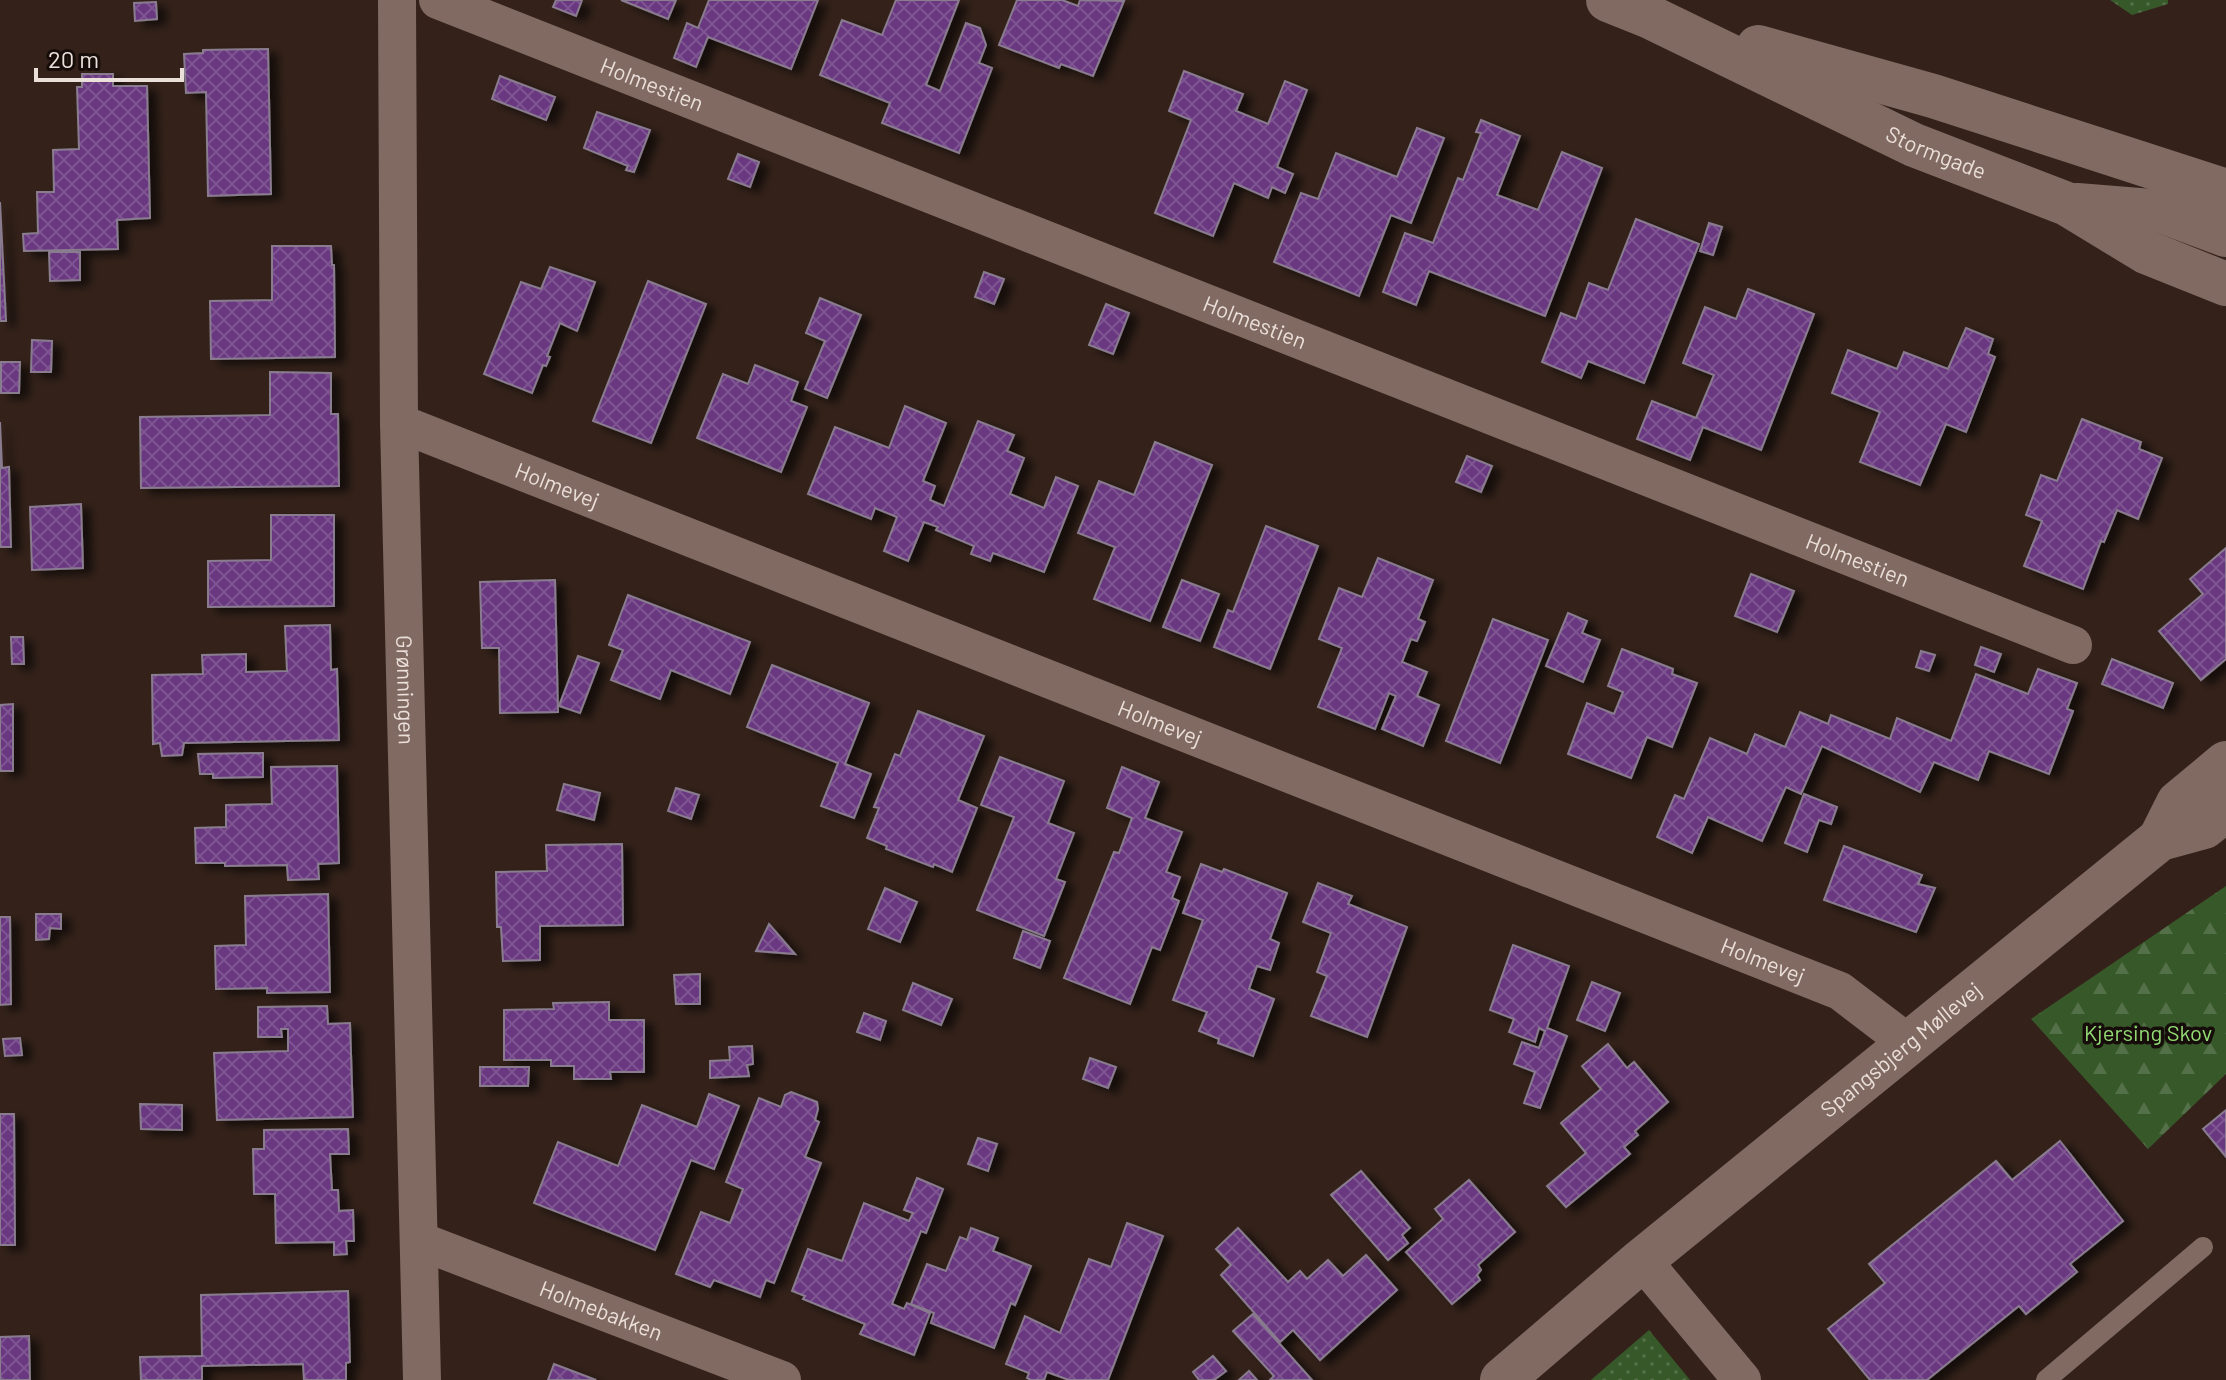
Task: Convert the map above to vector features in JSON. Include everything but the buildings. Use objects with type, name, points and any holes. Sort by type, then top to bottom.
[{"type":"street","name":"Grønningen","points":[[397,0],[399,423],[422,1380]]},
{"type":"street","name":"Holmestien","points":[[438,0],[2073,645]]},
{"type":"street","name":"Stormgade","points":[[1608,0],[1648,16],[1914,145],[2067,204],[2146,252],[2226,284]]},
{"type":"street","name":"Stormgade","points":[[1648,16],[1933,96],[2226,191]]},
{"type":"street","points":[[2067,204],[2164,212],[2226,235]]},
{"type":"street","name":"Holmevej","points":[[399,423],[1840,991],[1908,1043]]},
{"type":"street","name":"Spangsbjerg Møllevej","points":[[2160,839],[2178,803],[2226,763]]},
{"type":"street","name":"Spangsbjerg Møllevej","points":[[1502,1380],[1642,1260],[2160,839],[2204,827],[2226,810]]},
{"type":"street","name":"Holmebakken","points":[[420,1241],[782,1380]]},
{"type":"street","points":[[1642,1260],[1742,1380]]},
{"type":"lane","points":[[2046,1380],[2203,1247]]},
{"type":"green space","points":[[2110,0],[2168,0],[2168,4],[2132,15]]},
{"type":"green space","name":"Kjersing Skov","points":[[2226,886],[2226,1074],[2148,1149],[2031,1019]]},
{"type":"green space","points":[[1649,1330],[1690,1380],[1591,1380]]}]
